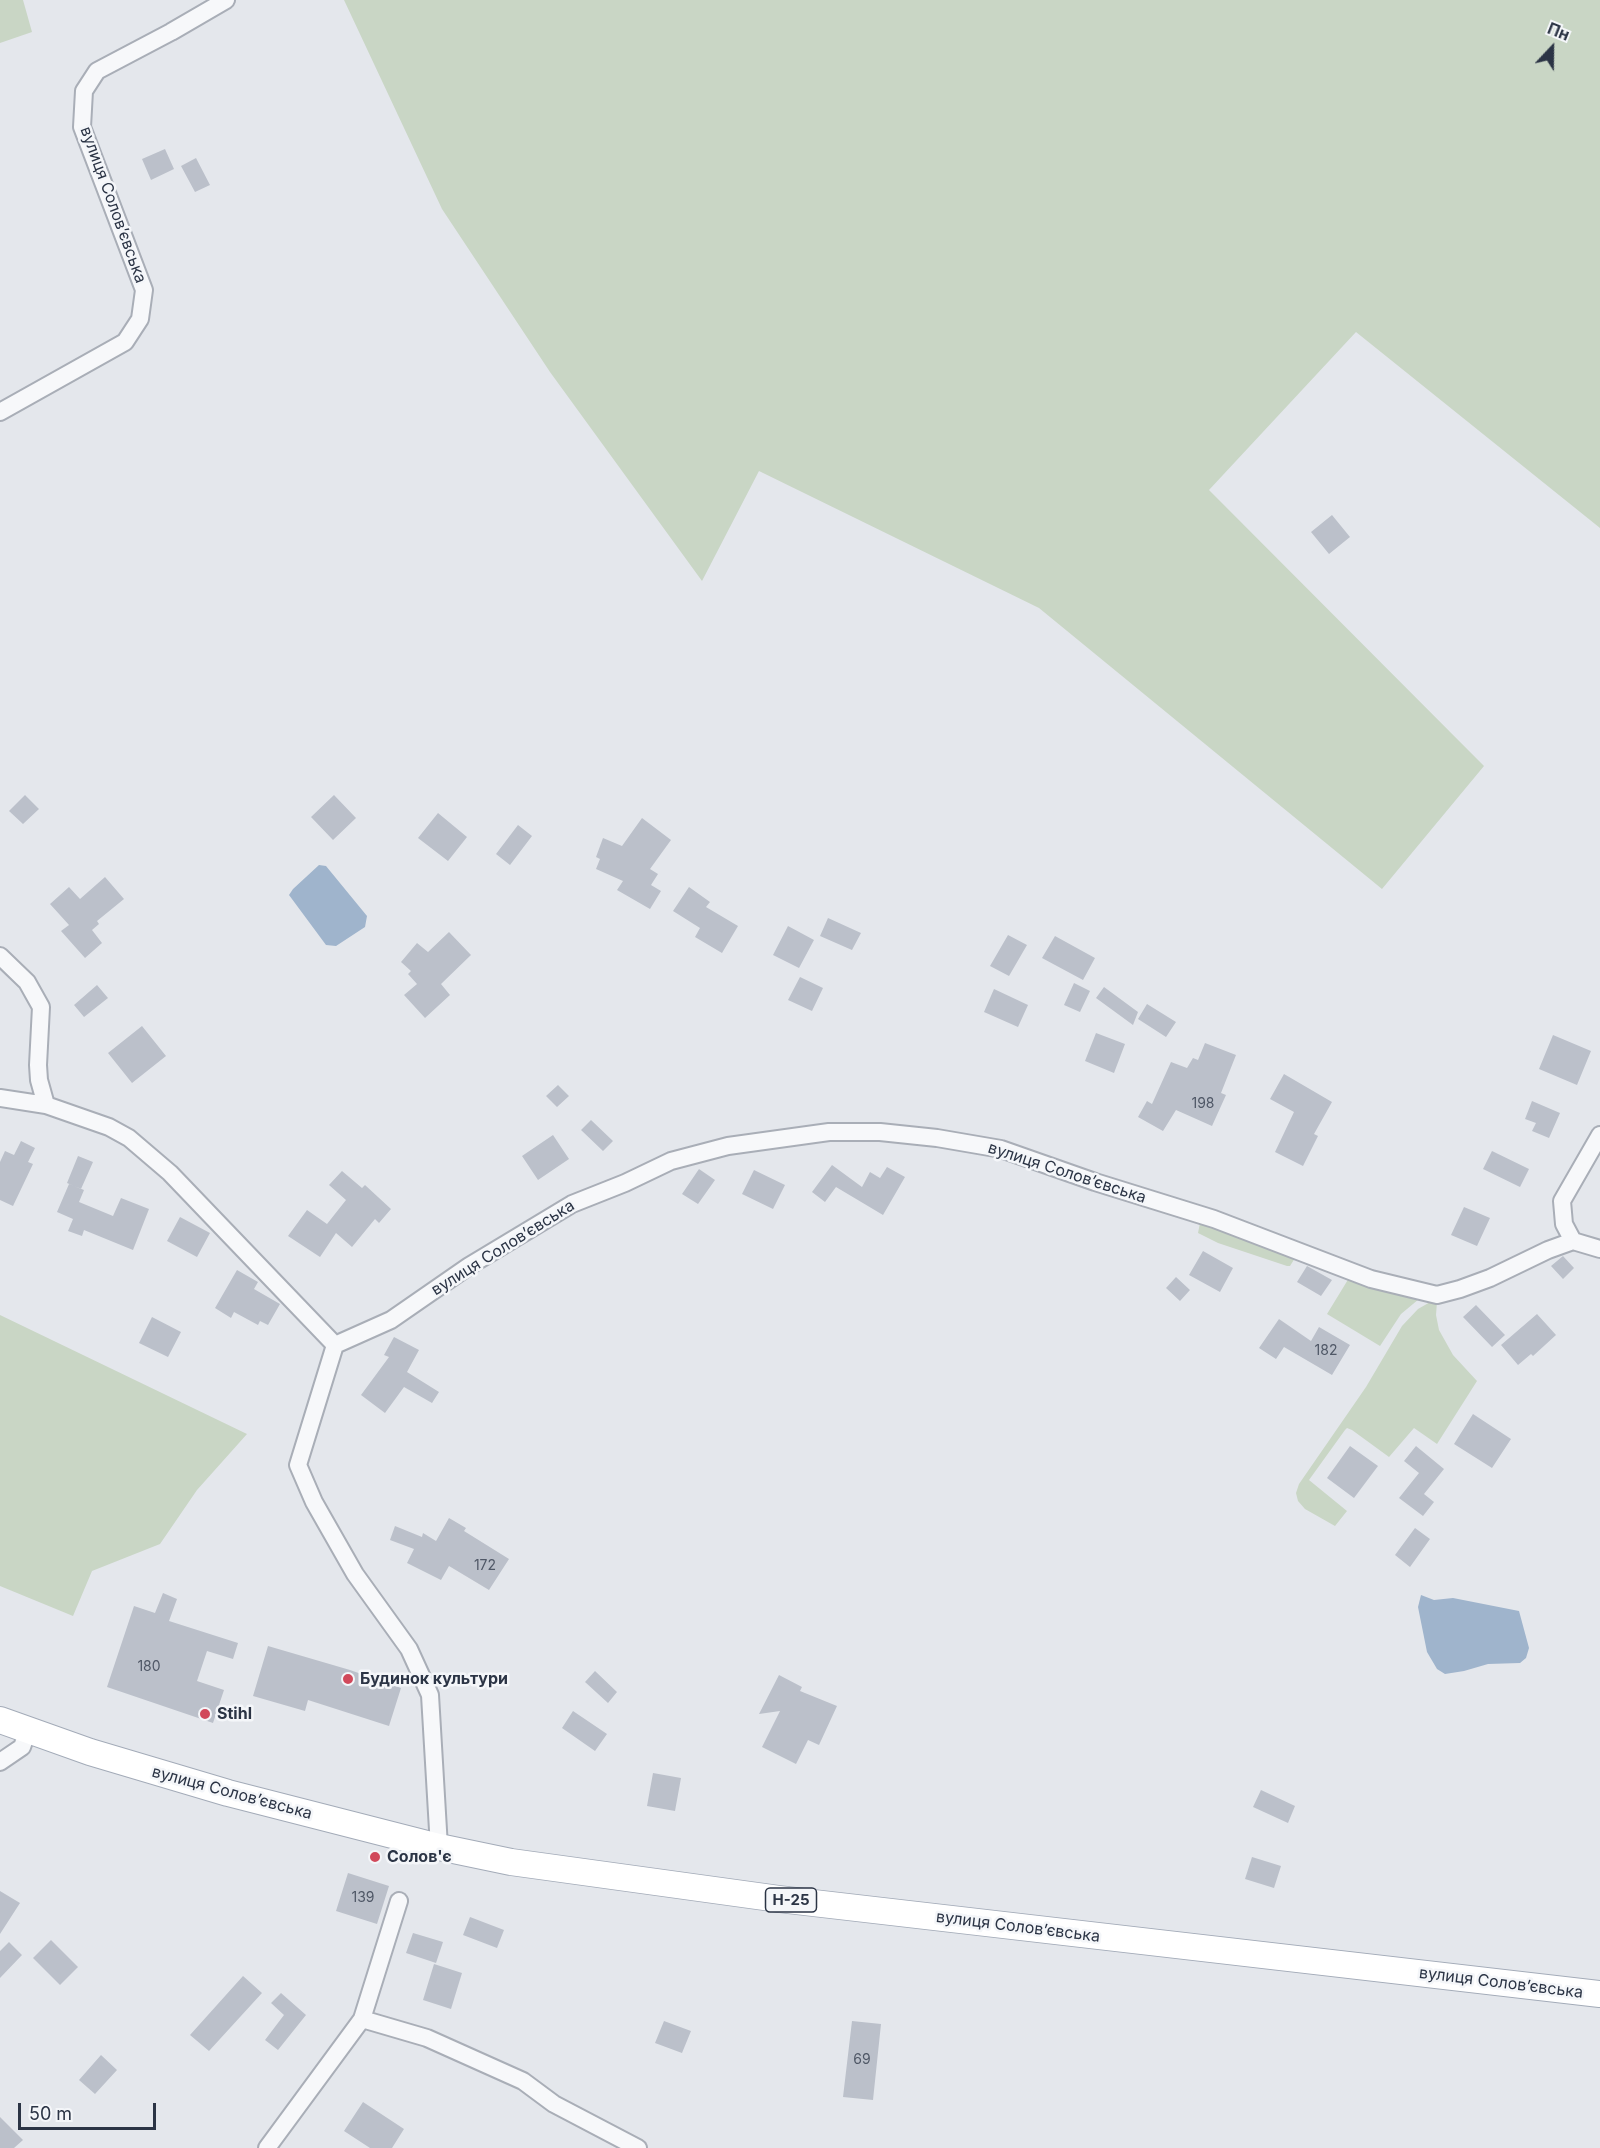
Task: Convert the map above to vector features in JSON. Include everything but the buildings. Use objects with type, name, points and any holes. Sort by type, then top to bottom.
[{"type":"main road","name":"вулиця Соловʼєвська","points":[[0,1720],[90,1752],[194,1784],[439,1847],[569,1870],[779,1899],[1600,1994]]},
{"type":"street","name":"вулиця Соловʼєвська","points":[[0,412],[125,342],[140,319],[144,291],[82,127],[84,91],[97,71],[226,0]]},
{"type":"street","points":[[0,956],[27,982],[40,1007],[38,1065],[39,1080],[46,1105]]},
{"type":"street","points":[[0,1098],[46,1105],[108,1127],[129,1138],[177,1180],[334,1345],[298,1465],[314,1502],[355,1574],[410,1649],[430,1695],[439,1847]]},
{"type":"street","name":"вулиця Соловʼєвська","points":[[334,1345],[391,1320],[468,1266],[572,1204],[625,1183],[671,1161],[728,1146],[829,1132],[880,1132],[937,1138],[1001,1149],[1214,1219],[1371,1279],[1437,1294],[1480,1282],[1548,1250],[1573,1241]]},
{"type":"street","points":[[1600,1135],[1562,1201],[1564,1224],[1573,1241],[1600,1249]]},
{"type":"street","points":[[0,1762],[22,1747],[28,1730]]},
{"type":"street","points":[[267,2148],[362,2019],[399,1901]]},
{"type":"street","points":[[362,2019],[427,2038],[523,2081],[554,2104],[639,2148]]},
{"type":"green space","points":[[0,0],[23,0],[32,32],[0,43]]},
{"type":"green space","points":[[344,0],[1600,0],[1600,528],[1356,332],[1209,490],[1484,766],[1382,889],[1039,608],[759,471],[702,581],[550,372],[442,209]]},
{"type":"green space","points":[[1200,1223],[1295,1258],[1290,1266],[1287,1266],[1218,1243],[1198,1233]]},
{"type":"green space","points":[[1349,1278],[1419,1299],[1401,1314],[1380,1346],[1327,1314]]},
{"type":"green space","points":[[1432,1301],[1437,1302],[1436,1315],[1439,1330],[1453,1355],[1477,1381],[1437,1444],[1414,1428],[1389,1457],[1352,1430],[1347,1428],[1345,1430],[1309,1480],[1347,1511],[1335,1526],[1305,1509],[1298,1501],[1296,1493],[1299,1484],[1366,1387],[1402,1326],[1418,1309]]},
{"type":"green space","points":[[0,1315],[247,1434],[197,1490],[160,1544],[92,1571],[73,1616],[0,1586]]},
{"type":"water","points":[[319,865],[326,866],[367,916],[365,927],[336,946],[326,945],[289,895]]},
{"type":"water","points":[[1421,1595],[1434,1600],[1453,1598],[1519,1611],[1529,1648],[1526,1658],[1520,1663],[1488,1664],[1445,1674],[1437,1669],[1427,1652],[1418,1607]]},
{"type":"place","name":"Будинок культури","points":[[348,1679]]},
{"type":"place","name":"Stihl","points":[[205,1714]]},
{"type":"place","name":"Солов'є","points":[[375,1857]]}]
